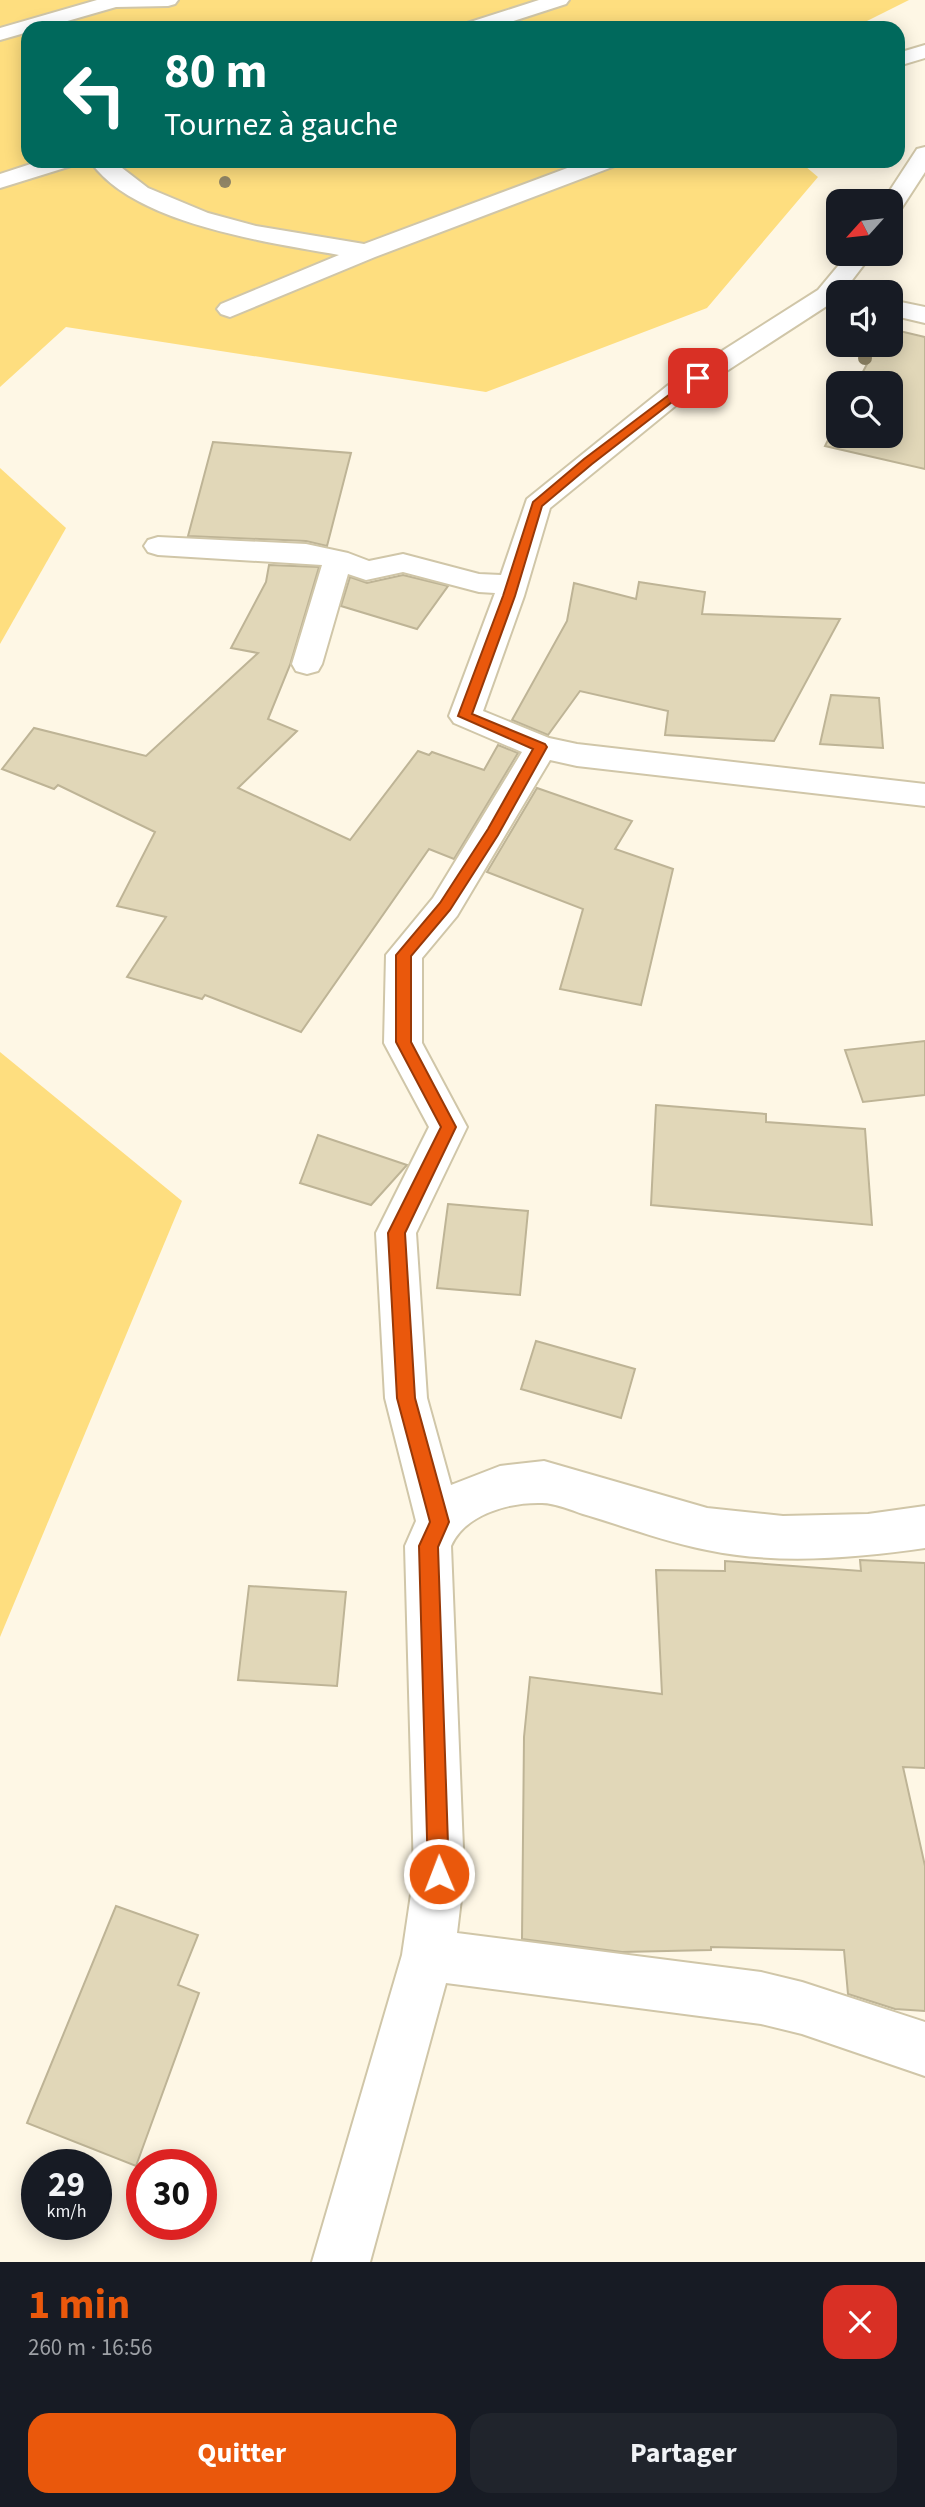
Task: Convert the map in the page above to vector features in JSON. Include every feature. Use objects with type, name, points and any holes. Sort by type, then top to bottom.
[{"type":"street","points":[[43,21],[115,1],[169,0]]},
{"type":"street","points":[[493,21],[559,0]]},
{"type":"street","points":[[108,21],[115,1]]},
{"type":"street","points":[[0,33],[21,27]]},
{"type":"street","points":[[905,58],[925,51]]},
{"type":"street","points":[[903,189],[925,154]]},
{"type":"street","points":[[0,181],[41,168]]},
{"type":"street","points":[[107,168],[140,193],[200,218],[254,233],[366,252]]},
{"type":"street","points":[[230,309],[366,252],[588,168]]},
{"type":"street","points":[[826,300],[676,392],[537,505],[512,585],[465,716],[541,747],[577,755],[925,794]]},
{"type":"street","points":[[903,310],[925,315]]},
{"type":"street","points":[[158,546],[306,553],[338,559],[366,571],[402,564],[479,583],[512,585]]},
{"type":"street","points":[[307,664],[338,559]]},
{"type":"street","points":[[439,1522],[406,1398],[396,1233],[449,1127],[403,1042],[404,955],[445,907],[541,747]]},
{"type":"street","points":[[341,2262],[428,1955],[439,1874],[428,1546],[439,1522],[466,1501],[500,1487],[544,1482],[707,1529],[783,1537],[868,1535],[925,1527]]},
{"type":"street","points":[[428,1955],[761,1998],[802,2008],[925,2049]]},
{"type":"shaded area","points":[[0,0],[909,0],[867,21],[21,21],[21,168],[807,168],[818,177],[707,308],[486,392],[66,327],[0,387]]},
{"type":"shaded area","points":[[0,468],[66,528],[0,644]]},
{"type":"shaded area","points":[[0,1052],[182,1201],[0,1637]]},
{"type":"building","points":[[903,332],[925,337],[925,469],[834,448],[903,448],[903,371],[863,371],[871,357],[903,357]]},
{"type":"building","points":[[213,442],[351,453],[327,546],[306,541],[188,536]]},
{"type":"building","points":[[269,565],[319,567],[290,665],[268,719],[297,731],[238,788],[350,840],[418,751],[429,755],[432,752],[484,770],[498,745],[518,753],[454,859],[429,849],[301,1032],[205,995],[202,999],[127,977],[166,917],[117,906],[155,832],[58,785],[54,789],[2,769],[34,728],[146,756],[258,653],[231,648],[266,582]]},
{"type":"building","points":[[403,575],[448,586],[417,629],[341,606],[350,577],[367,583]]},
{"type":"building","points":[[639,582],[705,592],[702,614],[840,619],[774,741],[665,735],[668,711],[580,691],[548,735],[512,720],[567,621],[574,583],[636,599]]},
{"type":"building","points":[[831,695],[879,698],[883,748],[820,744]]},
{"type":"building","points":[[537,788],[632,821],[615,849],[673,869],[641,1005],[560,989],[583,909],[487,872]]},
{"type":"building","points":[[925,1041],[925,1095],[863,1102],[845,1050]]},
{"type":"building","points":[[656,1105],[766,1114],[766,1122],[865,1129],[872,1225],[651,1205]]},
{"type":"building","points":[[318,1135],[407,1165],[371,1205],[300,1183]]},
{"type":"building","points":[[448,1204],[528,1211],[520,1295],[437,1288]]},
{"type":"building","points":[[536,1341],[635,1369],[621,1418],[521,1389]]},
{"type":"building","points":[[860,1560],[925,1563],[925,1768],[903,1767],[925,1866],[925,2011],[895,2009],[848,1994],[844,1950],[711,1947],[711,1950],[622,1952],[522,1939],[524,1737],[530,1677],[662,1694],[656,1570],[725,1571],[725,1561],[861,1571]]},
{"type":"building","points":[[249,1586],[346,1592],[337,1686],[238,1680]]},
{"type":"building","points":[[116,1906],[198,1935],[178,1985],[199,1993],[142,2149],[126,2149],[126,2162],[112,2157],[112,2149],[93,2149],[27,2123]]},
{"type":"route","points":[[439,1874],[428,1546],[439,1522],[406,1398],[396,1233],[449,1127],[403,1042],[404,955],[445,907],[541,747],[465,716],[509,596],[537,505],[588,461],[698,378]]}]
